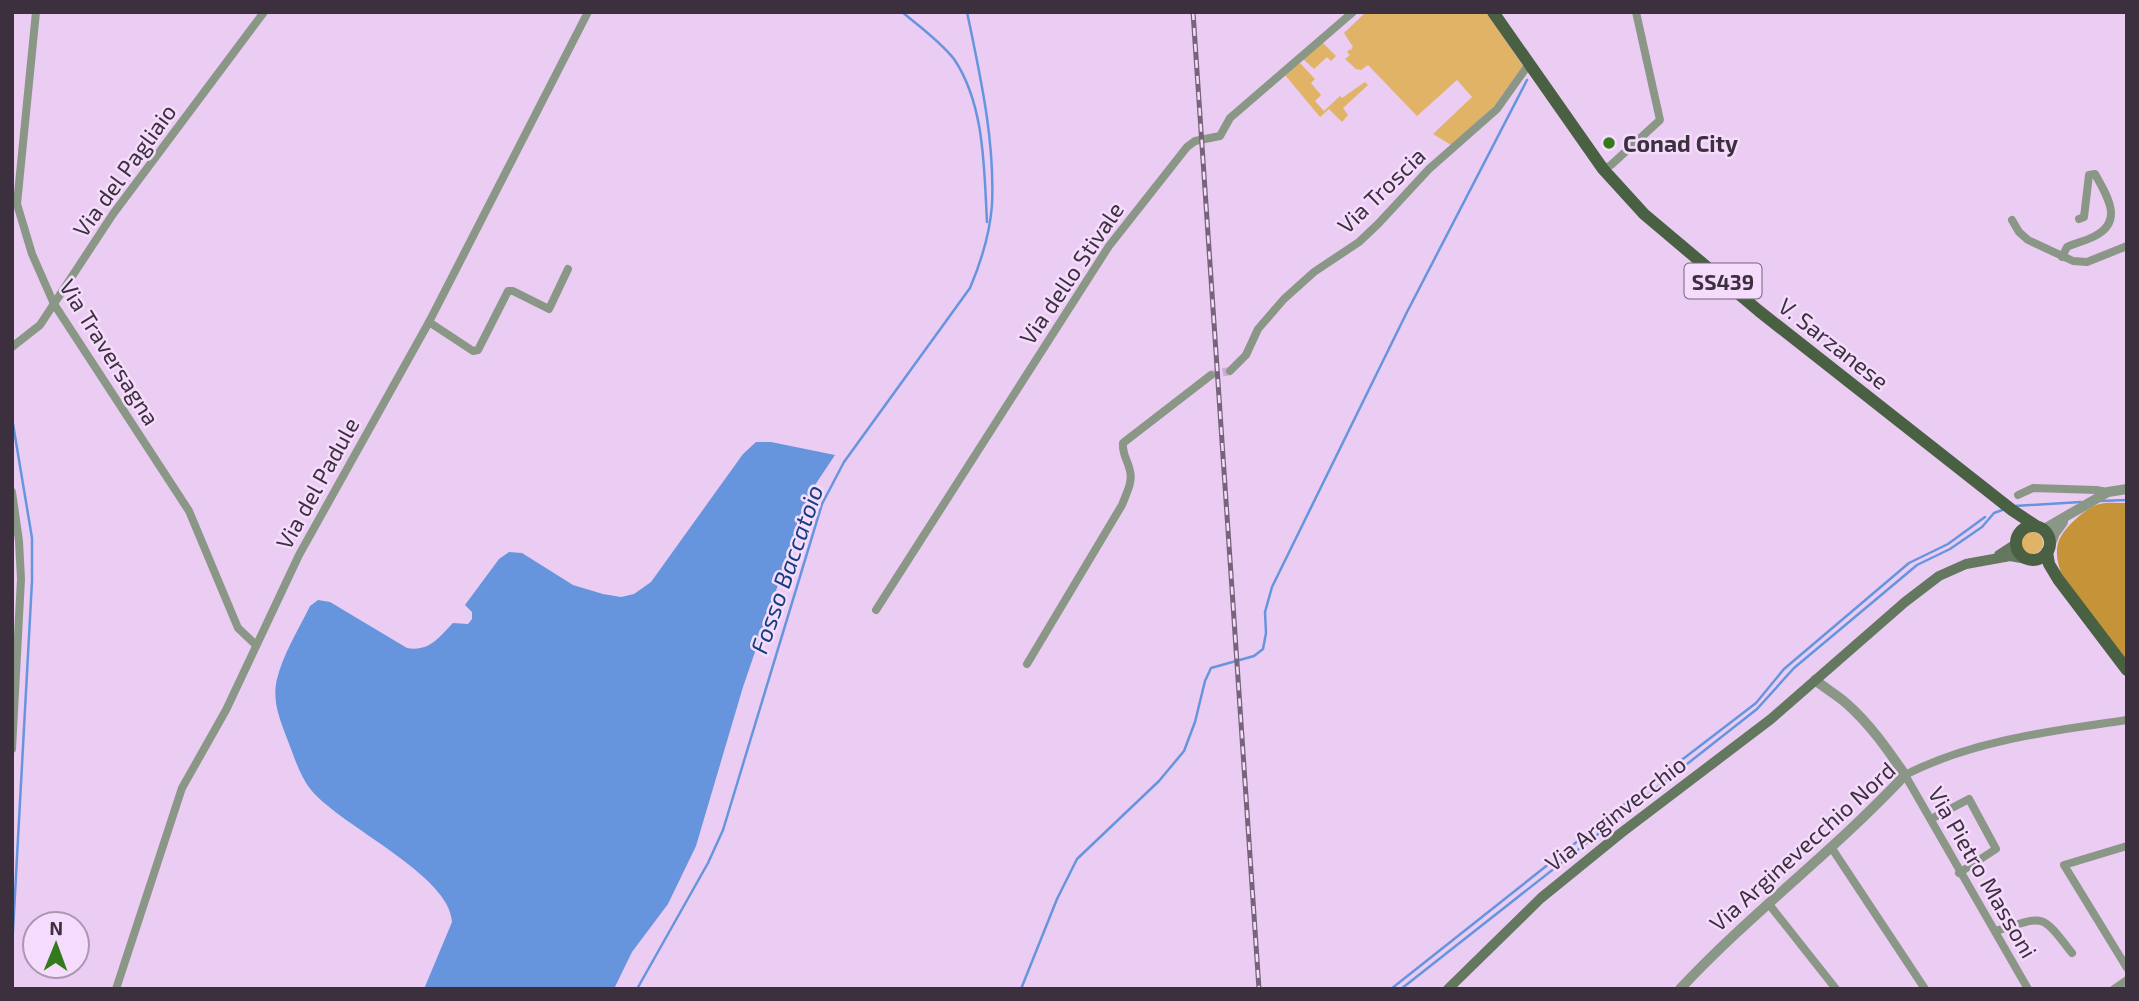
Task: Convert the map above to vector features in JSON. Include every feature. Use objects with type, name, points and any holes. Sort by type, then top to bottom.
[{"type":"main road","name":"V. Sarzanese","points":[[1493,12],[1603,169],[1663,232],[2007,506]]},
{"type":"main road","name":"SS439","points":[[2007,506],[2040,528]]},
{"type":"main road","points":[[2007,506],[2017,522],[2019,553],[2040,554]]},
{"type":"main road","points":[[1993,558],[2017,539],[2026,527],[2040,528],[2049,537],[2040,554]]},
{"type":"main road","points":[[1993,558],[2040,554]]},
{"type":"main road","points":[[2040,554],[2127,670]]},
{"type":"main road","name":"Via Arginvecchio","points":[[1448,989],[1541,898],[1621,832],[1771,719],[1905,601],[1940,576],[1966,564],[1993,558]]},
{"type":"street","name":"Via Traversagna","points":[[36,12],[17,204],[32,254],[54,304],[189,511],[238,628],[255,644]]},
{"type":"street","name":"Via del Pagliaio","points":[[12,347],[40,325],[113,214],[264,12]]},
{"type":"street","name":"Via del Padule","points":[[116,989],[182,788],[226,710],[299,555],[429,323],[588,12]]},
{"type":"street","name":"Via dello Stivale","points":[[876,610],[1109,246],[1187,147],[1195,141],[1220,136],[1230,118],[1353,12]]},
{"type":"street","points":[[1603,169],[1660,120],[1636,12]]},
{"type":"street","name":"Via Troscia","points":[[1230,371],[1240,363],[1258,329],[1284,299],[1314,272],[1359,242],[1378,224],[1429,169],[1497,109],[1529,64]]},
{"type":"street","points":[[2062,257],[2067,247],[2103,232],[2110,221],[2109,201],[2095,174],[2089,175],[2084,218],[2079,219]]},
{"type":"street","points":[[2012,219],[2019,232],[2028,240],[2062,257],[2087,262],[2127,246]]},
{"type":"street","points":[[429,323],[473,351],[478,350],[508,291],[549,309],[568,269]]},
{"type":"street","points":[[1027,664],[1122,505],[1130,482],[1130,471],[1122,452],[1123,443],[1211,374]]},
{"type":"street","points":[[2018,495],[2033,488],[2108,492],[2127,489]]},
{"type":"street","points":[[12,492],[21,579],[12,749]]},
{"type":"street","points":[[2040,554],[2066,518],[2108,492]]},
{"type":"street","points":[[2040,528],[2066,518]]},
{"type":"street","points":[[1815,680],[1847,704],[1866,723],[1905,775]]},
{"type":"street","name":"Via Arginevecchio Nord","points":[[1680,989],[1713,953],[1831,848],[1905,775],[1928,763],[2025,736],[2127,720]]},
{"type":"street","name":"Via Pietro Massoni","points":[[1905,775],[2028,989]]},
{"type":"street","points":[[1931,819],[1969,799],[1996,849],[1959,873]]},
{"type":"street","points":[[2127,846],[2064,865],[2127,968]]},
{"type":"street","points":[[1831,848],[1925,989]]},
{"type":"street","points":[[1768,903],[1836,989]]},
{"type":"street","points":[[1996,931],[2039,919],[2048,923],[2072,953]]},
{"type":"street","points":[[2114,989],[2127,980]]},
{"type":"shaded area","points":[[1366,12],[1486,12],[1523,66],[1494,106],[1451,145],[1433,134],[1472,97],[1457,80],[1417,116],[1368,65],[1361,70],[1356,69],[1345,59],[1350,55],[1347,52],[1350,49],[1353,51],[1353,47],[1344,33]]},
{"type":"shaded area","points":[[1322,42],[1336,56],[1331,61],[1327,57],[1314,69],[1303,59]]},
{"type":"shaded area","points":[[1299,62],[1315,79],[1311,83],[1321,95],[1315,101],[1324,111],[1340,96],[1342,98],[1365,82],[1368,85],[1343,108],[1348,115],[1342,122],[1329,109],[1320,117],[1285,75]]},
{"type":"shaded area","points":[[2102,503],[2127,503],[2127,664],[2061,573],[2057,550],[2060,537],[2086,510]]},
{"type":"shaded area","points":[[2032,532],[2040,535],[2043,543],[2040,551],[2032,554],[2024,551],[2021,543],[2024,535]]},
{"type":"water","points":[[756,442],[771,442],[835,455],[811,491],[804,509],[743,687],[696,846],[668,904],[632,952],[614,989],[424,989],[452,922],[447,904],[415,869],[346,820],[311,790],[300,771],[279,715],[275,694],[277,679],[287,651],[310,606],[318,600],[330,602],[407,648],[415,649],[428,646],[453,623],[468,624],[472,619],[472,612],[465,605],[499,559],[509,552],[522,553],[573,585],[621,597],[634,594],[651,582],[743,454]]},
{"type":"waterway","points":[[902,12],[954,59],[972,96],[981,138],[987,222]]},
{"type":"waterway","name":"Fosso Baccatoio","points":[[637,989],[708,863],[723,830],[822,504],[844,462],[970,288],[978,268],[992,205],[991,156],[986,108],[967,12]]},
{"type":"waterway","points":[[1021,989],[1057,899],[1077,859],[1159,781],[1184,751],[1211,668],[1254,656],[1263,649],[1266,633],[1265,612],[1272,587],[1406,314],[1527,80]]},
{"type":"waterway","points":[[12,418],[32,538],[12,949]]},
{"type":"waterway","points":[[2099,501],[2127,500]]},
{"type":"waterway","points":[[2015,506],[2081,502]]},
{"type":"waterway","points":[[1401,989],[1757,709],[1794,668],[1917,565],[1950,549],[1982,527],[1994,513],[2005,509]]},
{"type":"waterway","points":[[1391,989],[1756,703],[1784,669],[1909,563],[1948,544],[1985,517]]},
{"type":"tunnel","points":[[1211,375],[1230,371]]},
{"type":"railway","points":[[1193,12],[1259,989]]},
{"type":"place","name":"Conad City","points":[[1609,143]]}]
